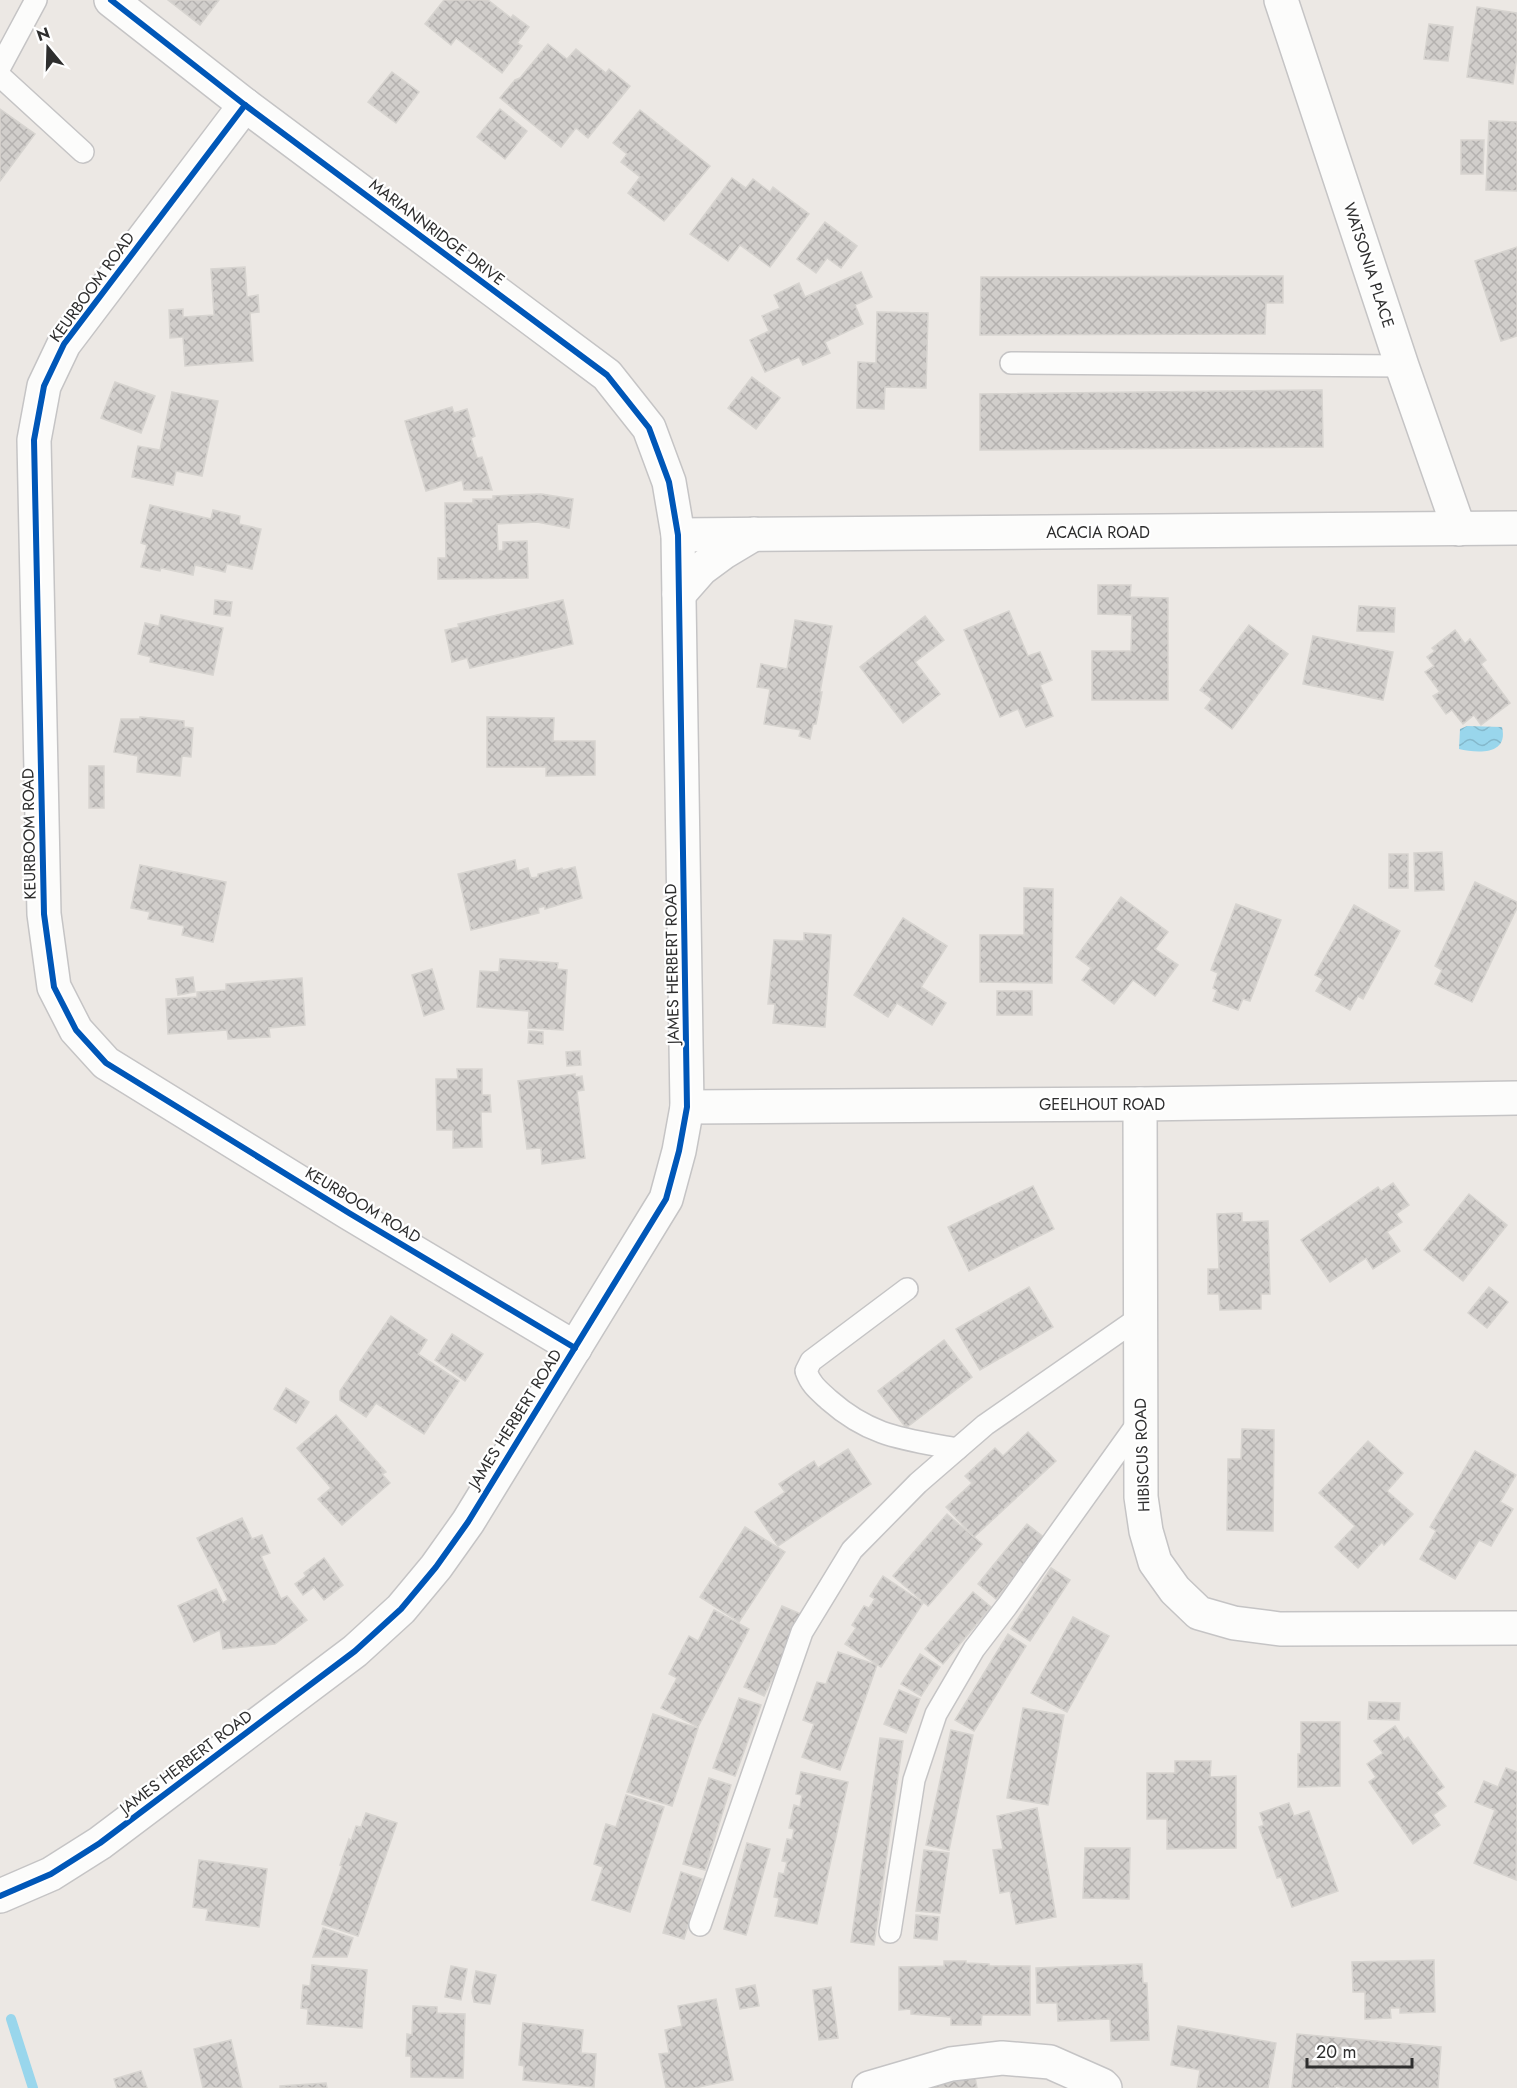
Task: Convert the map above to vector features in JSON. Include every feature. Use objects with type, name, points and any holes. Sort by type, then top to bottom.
[{"type":"street","name":"MARIANNRIDGE DRIVE","points":[[111,0],[245,105],[607,375],[649,428],[669,482],[678,535]]},
{"type":"street","name":"WATSONIA PLACE","points":[[1281,0],[1402,366],[1459,529]]},
{"type":"street","name":"KEURBOOM ROAD","points":[[245,105],[64,344],[44,386],[34,441],[44,914],[54,987],[76,1030],[106,1063],[349,1213],[575,1348]]},
{"type":"street","name":"ACACIA ROAD","points":[[678,535],[1517,528]]},
{"type":"street","points":[[679,594],[701,570],[724,552],[754,534]]},
{"type":"street","name":"JAMES HERBERT ROAD","points":[[0,1896],[51,1874],[100,1843],[355,1651],[401,1609],[436,1567],[468,1522],[666,1198],[679,1152],[687,1107],[678,535]]},
{"type":"street","name":"GEELHOUT ROAD","points":[[687,1107],[1140,1104],[1517,1098]]},
{"type":"street","name":"HIBISCUS ROAD","points":[[1140,1104],[1140,1497],[1155,1562],[1174,1590],[1199,1613],[1234,1623],[1280,1629],[1517,1628]]},
{"type":"street","points":[[869,2088],[951,2064],[1002,2058],[1050,2062],[1105,2088]]},
{"type":"lane","points":[[0,67],[36,0]]},
{"type":"lane","points":[[0,76],[83,152]]},
{"type":"lane","points":[[1011,363],[1402,366]]},
{"type":"lane","points":[[907,1289],[811,1361],[806,1371],[810,1383],[840,1410],[866,1427],[889,1436],[957,1449]]},
{"type":"lane","points":[[700,1925],[802,1632],[852,1550],[918,1483],[985,1425],[1140,1317]]},
{"type":"lane","points":[[890,1932],[914,1780],[936,1714],[974,1649],[1140,1420]]},
{"type":"water","points":[[1467,726],[1502,727],[1501,743],[1490,750],[1459,749],[1460,729]]},
{"type":"building","points":[[168,0],[219,0],[200,25]]},
{"type":"building","points":[[444,0],[488,0],[511,18],[513,15],[529,27],[517,43],[522,46],[502,73],[456,38],[451,45],[425,24]]},
{"type":"building","points":[[1477,7],[1517,13],[1517,55],[1513,84],[1467,77]]},
{"type":"building","points":[[1429,24],[1453,27],[1448,61],[1424,59]]},
{"type":"building","points":[[548,44],[567,59],[576,49],[606,73],[609,69],[630,86],[588,138],[576,128],[561,147],[500,98]]},
{"type":"building","points":[[392,72],[419,92],[396,123],[368,102]]},
{"type":"building","points":[[0,109],[35,134],[0,181]]},
{"type":"building","points":[[500,109],[527,131],[505,159],[477,137]]},
{"type":"building","points":[[640,110],[710,166],[664,221],[628,193],[640,177],[621,162],[627,154],[613,143]]},
{"type":"building","points":[[1489,121],[1517,122],[1517,191],[1486,190]]},
{"type":"building","points":[[1461,140],[1484,140],[1483,174],[1461,174]]},
{"type":"building","points":[[732,178],[746,188],[753,179],[770,192],[773,187],[809,214],[770,267],[740,245],[728,261],[690,234]]},
{"type":"building","points":[[825,222],[857,246],[841,268],[827,258],[816,273],[797,259]]},
{"type":"building","points":[[1517,247],[1517,336],[1501,341],[1475,261]]},
{"type":"building","points":[[245,267],[247,297],[258,295],[259,312],[250,313],[253,361],[185,366],[183,337],[170,338],[169,310],[183,309],[183,317],[214,315],[211,269]]},
{"type":"building","points":[[861,272],[872,297],[855,305],[863,324],[825,342],[830,353],[803,365],[799,357],[765,372],[750,340],[769,331],[762,316],[780,308],[774,295],[799,283],[805,297]]},
{"type":"building","points":[[1283,276],[1283,303],[1266,303],[1265,334],[980,335],[981,277]]},
{"type":"building","points":[[877,312],[928,313],[926,388],[885,387],[884,409],[857,408],[858,362],[876,363]]},
{"type":"building","points":[[752,377],[780,398],[756,429],[728,408]]},
{"type":"building","points":[[115,382],[155,396],[141,433],[101,418]]},
{"type":"building","points":[[1322,390],[1323,447],[980,450],[980,394]]},
{"type":"building","points":[[172,392],[218,401],[202,476],[176,471],[173,485],[132,477],[138,446],[160,450]]},
{"type":"building","points":[[452,407],[454,413],[467,409],[475,436],[471,438],[477,458],[482,457],[492,490],[464,490],[462,480],[426,491],[405,421]]},
{"type":"building","points":[[541,494],[573,499],[569,528],[537,522],[497,524],[498,551],[503,550],[503,542],[527,541],[528,578],[438,579],[438,558],[446,558],[445,503],[473,503],[473,499],[493,499],[493,496]]},
{"type":"building","points":[[150,505],[211,519],[213,510],[240,516],[239,524],[261,529],[252,569],[227,564],[225,572],[195,565],[193,575],[161,568],[160,571],[141,567],[147,545],[141,543]]},
{"type":"building","points":[[1098,585],[1131,585],[1130,597],[1168,598],[1168,700],[1092,700],[1092,651],[1131,651],[1132,615],[1098,614]]},
{"type":"building","points":[[215,600],[232,602],[230,616],[214,614]]},
{"type":"building","points":[[563,600],[573,644],[470,668],[467,658],[452,662],[445,630],[459,627],[458,624]]},
{"type":"building","points":[[1359,606],[1395,608],[1394,632],[1357,631]]},
{"type":"building","points":[[1009,611],[1028,656],[1040,652],[1052,680],[1040,685],[1053,716],[1026,727],[1018,709],[1000,717],[964,630]]},
{"type":"building","points":[[161,615],[223,628],[213,675],[150,662],[151,657],[138,654],[145,623],[159,626]]},
{"type":"building","points":[[925,616],[944,640],[915,662],[940,694],[903,723],[860,667]]},
{"type":"building","points":[[795,620],[832,626],[816,724],[813,724],[810,739],[799,736],[801,730],[764,724],[770,689],[757,687],[761,664],[787,669]]},
{"type":"building","points":[[1249,625],[1288,654],[1232,729],[1205,708],[1212,699],[1200,690]]},
{"type":"building","points":[[1455,630],[1465,644],[1470,639],[1486,660],[1481,664],[1510,703],[1481,725],[1474,715],[1463,724],[1452,710],[1446,714],[1433,696],[1440,692],[1425,672],[1434,666],[1427,657],[1435,651],[1432,648]]},
{"type":"building","points":[[1313,636],[1393,652],[1383,700],[1303,684]]},
{"type":"building","points":[[140,717],[184,721],[184,727],[193,728],[191,757],[182,756],[180,776],[137,772],[138,756],[114,752],[121,719],[140,719]]},
{"type":"building","points":[[487,717],[554,718],[553,741],[595,741],[595,775],[546,776],[546,767],[487,767]]},
{"type":"building","points":[[89,766],[104,766],[104,808],[89,808]]},
{"type":"building","points":[[1442,852],[1444,890],[1415,891],[1414,853]]},
{"type":"building","points":[[1389,854],[1408,854],[1408,888],[1389,888]]},
{"type":"building","points":[[515,860],[517,871],[528,868],[531,878],[562,868],[563,870],[575,867],[582,898],[545,909],[545,906],[538,908],[539,913],[471,930],[458,874]]},
{"type":"building","points":[[140,865],[226,882],[213,942],[182,935],[184,926],[148,919],[150,912],[131,908]]},
{"type":"building","points":[[1475,882],[1517,902],[1517,908],[1472,1002],[1435,984],[1442,970],[1435,966]]},
{"type":"building","points":[[1024,888],[1053,889],[1052,983],[980,982],[980,935],[1024,935]]},
{"type":"building","points":[[1121,897],[1168,932],[1155,949],[1178,965],[1155,996],[1133,980],[1114,1004],[1082,980],[1091,968],[1076,957]]},
{"type":"building","points":[[1236,904],[1281,920],[1250,1001],[1243,999],[1238,1010],[1213,1001],[1217,990],[1213,988],[1218,973],[1211,970]]},
{"type":"building","points":[[1354,905],[1400,931],[1363,999],[1358,996],[1350,1010],[1316,991],[1323,979],[1315,975]]},
{"type":"building","points":[[903,918],[947,946],[921,987],[946,1003],[932,1025],[897,1003],[888,1017],[854,995]]},
{"type":"building","points":[[804,933],[831,935],[825,1027],[773,1023],[775,1004],[768,1004],[774,940],[804,941]]},
{"type":"building","points":[[500,959],[558,963],[557,969],[567,970],[563,1030],[528,1028],[529,1011],[477,1007],[480,971],[499,972]]},
{"type":"building","points":[[432,969],[444,1009],[424,1016],[412,975]]},
{"type":"building","points":[[193,977],[195,992],[178,995],[176,979]]},
{"type":"building","points":[[302,978],[305,1025],[269,1028],[270,1037],[228,1039],[227,1030],[168,1034],[166,999],[197,997],[197,992],[226,990],[226,984]]},
{"type":"building","points":[[997,991],[1032,991],[1032,1015],[997,1015]]},
{"type":"building","points":[[529,1031],[543,1032],[543,1044],[528,1043]]},
{"type":"building","points":[[580,1051],[581,1065],[567,1066],[566,1052]]},
{"type":"building","points":[[457,1069],[482,1069],[482,1095],[490,1095],[491,1112],[481,1112],[482,1147],[453,1148],[453,1130],[437,1130],[436,1079],[458,1079]]},
{"type":"building","points":[[575,1074],[575,1077],[582,1076],[584,1090],[577,1091],[585,1158],[542,1164],[541,1148],[527,1149],[518,1081]]},
{"type":"building","points":[[1393,1183],[1409,1205],[1396,1214],[1402,1222],[1387,1232],[1400,1251],[1373,1269],[1366,1258],[1330,1282],[1301,1240],[1378,1187],[1381,1191]]},
{"type":"building","points":[[1033,1186],[1054,1229],[969,1271],[948,1227]]},
{"type":"building","points":[[1469,1194],[1507,1225],[1463,1281],[1424,1250]]},
{"type":"building","points":[[1242,1213],[1242,1222],[1268,1221],[1270,1294],[1261,1294],[1261,1309],[1220,1310],[1219,1294],[1208,1294],[1208,1269],[1219,1269],[1217,1214]]},
{"type":"building","points":[[1029,1287],[1053,1327],[980,1370],[956,1329]]},
{"type":"building","points":[[1489,1287],[1508,1302],[1487,1328],[1468,1313]]},
{"type":"building","points":[[391,1316],[427,1340],[418,1354],[459,1381],[424,1434],[376,1403],[366,1417],[340,1400],[340,1391]]},
{"type":"building","points":[[452,1334],[483,1354],[465,1381],[435,1360]]},
{"type":"building","points":[[944,1340],[972,1377],[906,1428],[878,1391]]},
{"type":"building","points":[[286,1388],[309,1402],[296,1423],[274,1409]]},
{"type":"building","points":[[336,1415],[386,1472],[382,1474],[390,1483],[342,1525],[318,1499],[331,1488],[297,1448]]},
{"type":"building","points":[[1242,1429],[1274,1430],[1273,1531],[1227,1530],[1228,1459],[1241,1459]]},
{"type":"building","points":[[1028,1432],[1056,1461],[974,1537],[946,1507],[972,1483],[965,1476],[995,1448],[1003,1456]]},
{"type":"building","points":[[1368,1441],[1403,1473],[1387,1491],[1413,1514],[1384,1545],[1382,1542],[1358,1568],[1335,1547],[1355,1526],[1319,1493]]},
{"type":"building","points":[[848,1449],[871,1484],[778,1546],[755,1512],[785,1492],[779,1484],[814,1461],[818,1468]]},
{"type":"building","points":[[1475,1451],[1516,1475],[1500,1502],[1513,1509],[1491,1546],[1479,1540],[1455,1579],[1420,1559],[1436,1531],[1430,1527]]},
{"type":"building","points":[[947,1514],[982,1544],[928,1606],[893,1576]]},
{"type":"building","points":[[242,1518],[252,1539],[262,1535],[270,1553],[261,1556],[281,1599],[287,1596],[307,1620],[275,1644],[223,1649],[220,1630],[194,1642],[178,1606],[216,1589],[223,1603],[228,1600],[197,1538]]},
{"type":"building","points":[[1027,1524],[1045,1538],[996,1599],[978,1584]]},
{"type":"building","points":[[745,1527],[785,1552],[739,1622],[700,1597]]},
{"type":"building","points":[[324,1558],[343,1585],[324,1600],[314,1587],[303,1595],[295,1584],[306,1576],[304,1573]]},
{"type":"building","points":[[1051,1568],[1070,1580],[1030,1641],[1011,1629]]},
{"type":"building","points":[[883,1576],[923,1603],[881,1667],[845,1644],[856,1628],[852,1625],[864,1606],[869,1608],[875,1599],[870,1596]]},
{"type":"building","points":[[973,1592],[991,1607],[943,1664],[925,1649]]},
{"type":"building","points":[[782,1606],[803,1615],[764,1696],[744,1687]]},
{"type":"building","points":[[714,1610],[749,1629],[698,1727],[661,1708],[677,1678],[669,1674],[689,1636],[698,1641]]},
{"type":"building","points":[[1073,1617],[1109,1636],[1067,1712],[1031,1693]]},
{"type":"building","points":[[1008,1634],[1026,1646],[974,1731],[955,1720]]},
{"type":"building","points":[[838,1652],[877,1665],[840,1770],[802,1757],[814,1724],[803,1720],[817,1682],[826,1684]]},
{"type":"building","points":[[920,1654],[940,1667],[921,1696],[901,1684]]},
{"type":"building","points":[[899,1690],[920,1699],[906,1733],[884,1724]]},
{"type":"building","points":[[739,1698],[761,1705],[735,1776],[713,1768]]},
{"type":"building","points":[[1369,1702],[1400,1703],[1399,1720],[1368,1719]]},
{"type":"building","points":[[1023,1708],[1064,1715],[1048,1805],[1007,1798]]},
{"type":"building","points":[[653,1714],[698,1728],[672,1806],[627,1792]]},
{"type":"building","points":[[1301,1722],[1340,1722],[1340,1786],[1298,1787]]},
{"type":"building","points":[[1395,1726],[1404,1740],[1408,1737],[1444,1787],[1436,1793],[1446,1806],[1433,1815],[1440,1825],[1413,1844],[1369,1782],[1376,1777],[1367,1764],[1383,1753],[1374,1741]]},
{"type":"building","points":[[951,1730],[973,1735],[949,1850],[926,1845]]},
{"type":"building","points":[[880,1738],[903,1741],[874,1945],[851,1942]]},
{"type":"building","points":[[1175,1761],[1211,1761],[1210,1777],[1236,1776],[1236,1848],[1167,1849],[1167,1819],[1147,1819],[1147,1773],[1175,1773]]},
{"type":"building","points":[[1506,1768],[1517,1772],[1516,1880],[1474,1863],[1495,1810],[1475,1802],[1484,1781],[1498,1787]]},
{"type":"building","points":[[801,1772],[848,1782],[817,1924],[775,1916],[779,1898],[774,1897],[779,1873],[784,1874],[787,1862],[782,1861],[787,1839],[792,1840],[794,1829],[789,1828],[794,1805],[800,1807],[802,1795],[796,1794]]},
{"type":"building","points":[[709,1778],[731,1785],[705,1870],[683,1864]]},
{"type":"building","points":[[626,1795],[664,1807],[630,1912],[592,1900],[603,1867],[594,1864],[606,1824],[616,1827]]},
{"type":"building","points":[[1289,1803],[1294,1816],[1309,1811],[1338,1891],[1292,1907],[1281,1877],[1277,1878],[1259,1827],[1264,1825],[1260,1813]]},
{"type":"building","points":[[1037,1808],[1056,1917],[1016,1924],[1010,1891],[1000,1893],[993,1850],[1003,1849],[997,1816]]},
{"type":"building","points":[[366,1813],[397,1823],[358,1936],[322,1924],[349,1839],[351,1841],[356,1826],[361,1827]]},
{"type":"building","points":[[747,1843],[770,1849],[746,1935],[724,1929]]},
{"type":"building","points":[[1085,1848],[1130,1848],[1129,1899],[1083,1898]]},
{"type":"building","points":[[924,1850],[949,1853],[940,1913],[916,1911]]},
{"type":"building","points":[[199,1860],[267,1869],[259,1927],[206,1920],[208,1909],[193,1907]]},
{"type":"building","points":[[681,1872],[702,1879],[684,1939],[663,1933]]},
{"type":"building","points":[[916,1915],[939,1917],[937,1940],[914,1938]]},
{"type":"building","points":[[323,1928],[353,1938],[347,1957],[313,1957]]},
{"type":"building","points":[[1434,1960],[1435,2012],[1400,2013],[1400,2008],[1390,2008],[1391,2018],[1365,2019],[1365,1992],[1353,1992],[1352,1962]]},
{"type":"building","points":[[944,1961],[966,1961],[966,1963],[989,1964],[989,1966],[1030,1966],[1030,2015],[982,2015],[981,2025],[951,2025],[951,2017],[911,2014],[911,2009],[899,2010],[899,1967],[944,1966]]},
{"type":"building","points":[[1142,1964],[1143,1983],[1147,1983],[1149,2040],[1111,2041],[1110,2019],[1058,2021],[1057,2003],[1037,2003],[1036,1968]]},
{"type":"building","points":[[312,1965],[367,1970],[362,2028],[307,2024],[308,2009],[301,2008],[303,1985],[310,1986]]},
{"type":"building","points":[[451,1966],[467,1969],[461,2000],[445,1997]]},
{"type":"building","points":[[476,1971],[496,1975],[490,2004],[474,2002],[472,1992]]},
{"type":"building","points":[[755,1985],[759,2006],[740,2009],[736,1989]]},
{"type":"building","points":[[831,1987],[838,2038],[819,2040],[813,1990]]},
{"type":"building","points":[[716,1999],[733,2080],[694,2088],[666,2088],[659,2054],[669,2053],[665,2030],[682,2026],[678,2006]]},
{"type":"building","points":[[413,2006],[437,2007],[437,2013],[465,2014],[463,2078],[411,2077],[411,2056],[406,2056],[407,2034],[412,2035]]},
{"type":"building","points":[[523,2023],[583,2030],[581,2053],[596,2054],[594,2087],[523,2080],[524,2066],[519,2065]]},
{"type":"building","points":[[1178,2026],[1276,2043],[1268,2088],[1197,2088],[1200,2070],[1171,2065]]},
{"type":"building","points":[[1297,2034],[1441,2047],[1438,2088],[1335,2086],[1335,2088],[1292,2088]]},
{"type":"building","points":[[231,2040],[242,2088],[203,2088],[194,2049]]},
{"type":"building","points":[[141,2071],[147,2088],[117,2088],[114,2079]]},
{"type":"building","points":[[975,2077],[977,2088],[926,2088],[926,2087]]},
{"type":"building","points":[[326,2083],[327,2088],[280,2088],[280,2086]]},
{"type":"waterway","points":[[11,2019],[33,2088]]},
{"type":"cycle path","points":[[0,1896],[51,1874],[100,1843],[355,1651],[401,1609],[436,1567],[468,1522],[666,1199],[679,1151],[687,1107],[678,535],[669,482],[649,428],[607,375],[245,105],[111,0]]},
{"type":"cycle path","points":[[245,105],[64,344],[44,386],[34,440],[44,914],[54,987],[76,1030],[106,1063],[349,1213],[575,1348]]}]
